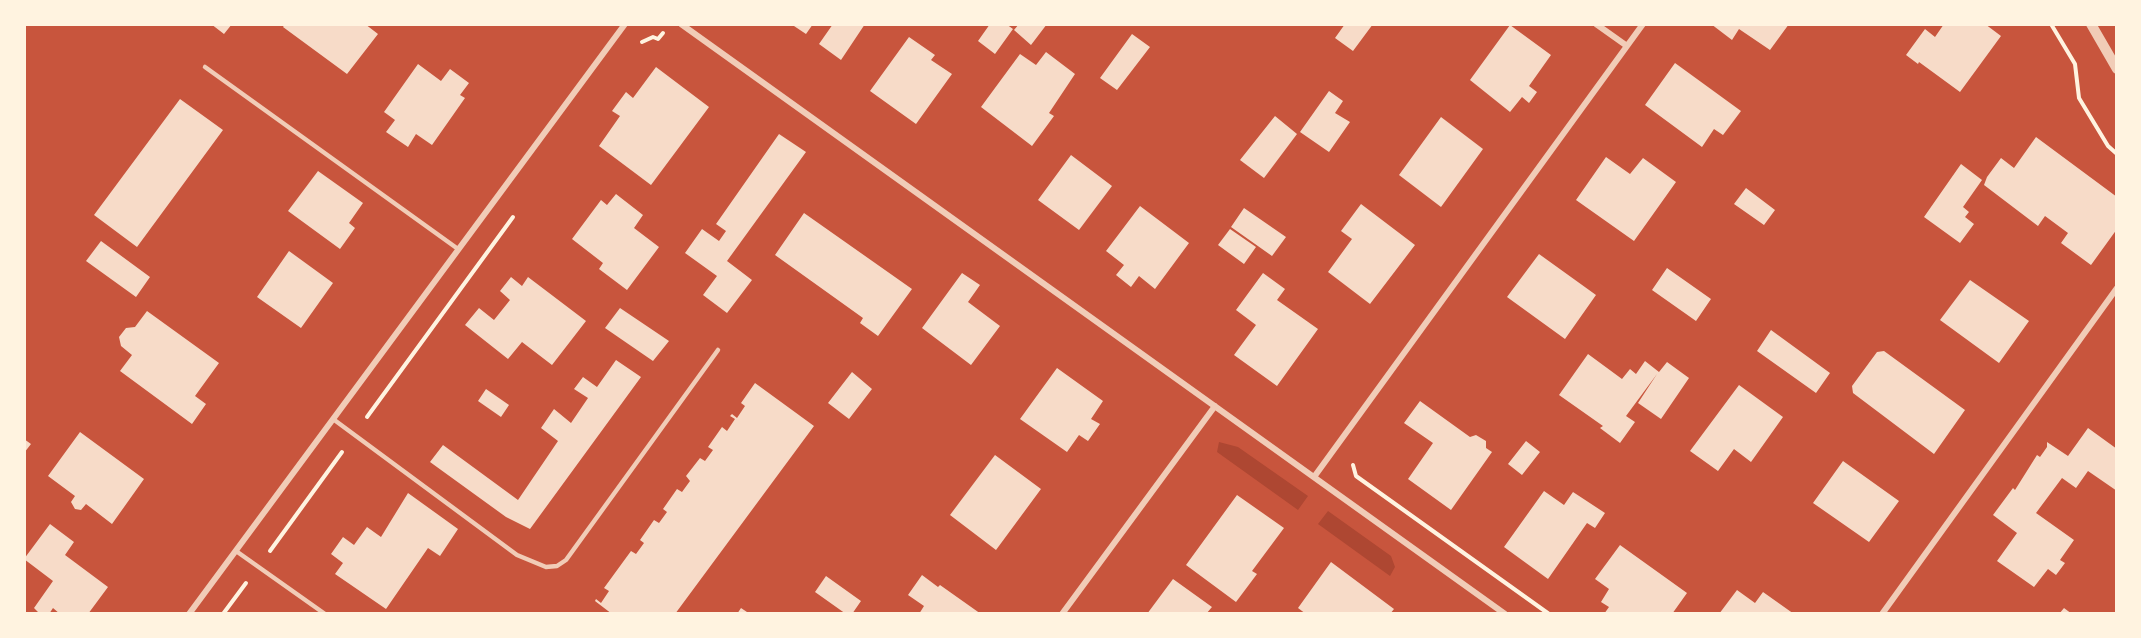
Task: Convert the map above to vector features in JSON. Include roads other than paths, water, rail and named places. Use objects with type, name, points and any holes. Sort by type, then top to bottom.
[{"type":"street","points":[[189,614],[625,24]]},
{"type":"street","points":[[681,24],[1505,614]]},
{"type":"street","points":[[1596,24],[1627,46]]},
{"type":"street","points":[[1314,477],[1643,24]]},
{"type":"street","points":[[2091,24],[2117,69]]},
{"type":"street","points":[[1882,614],[2117,288]]},
{"type":"street","points":[[1062,614],[1215,406]]},
{"type":"lane","points":[[206,68],[458,249]]},
{"type":"lane","points":[[333,419],[517,555],[546,567],[557,566],[566,560],[718,350]]},
{"type":"lane","points":[[236,551],[325,614]]}]
